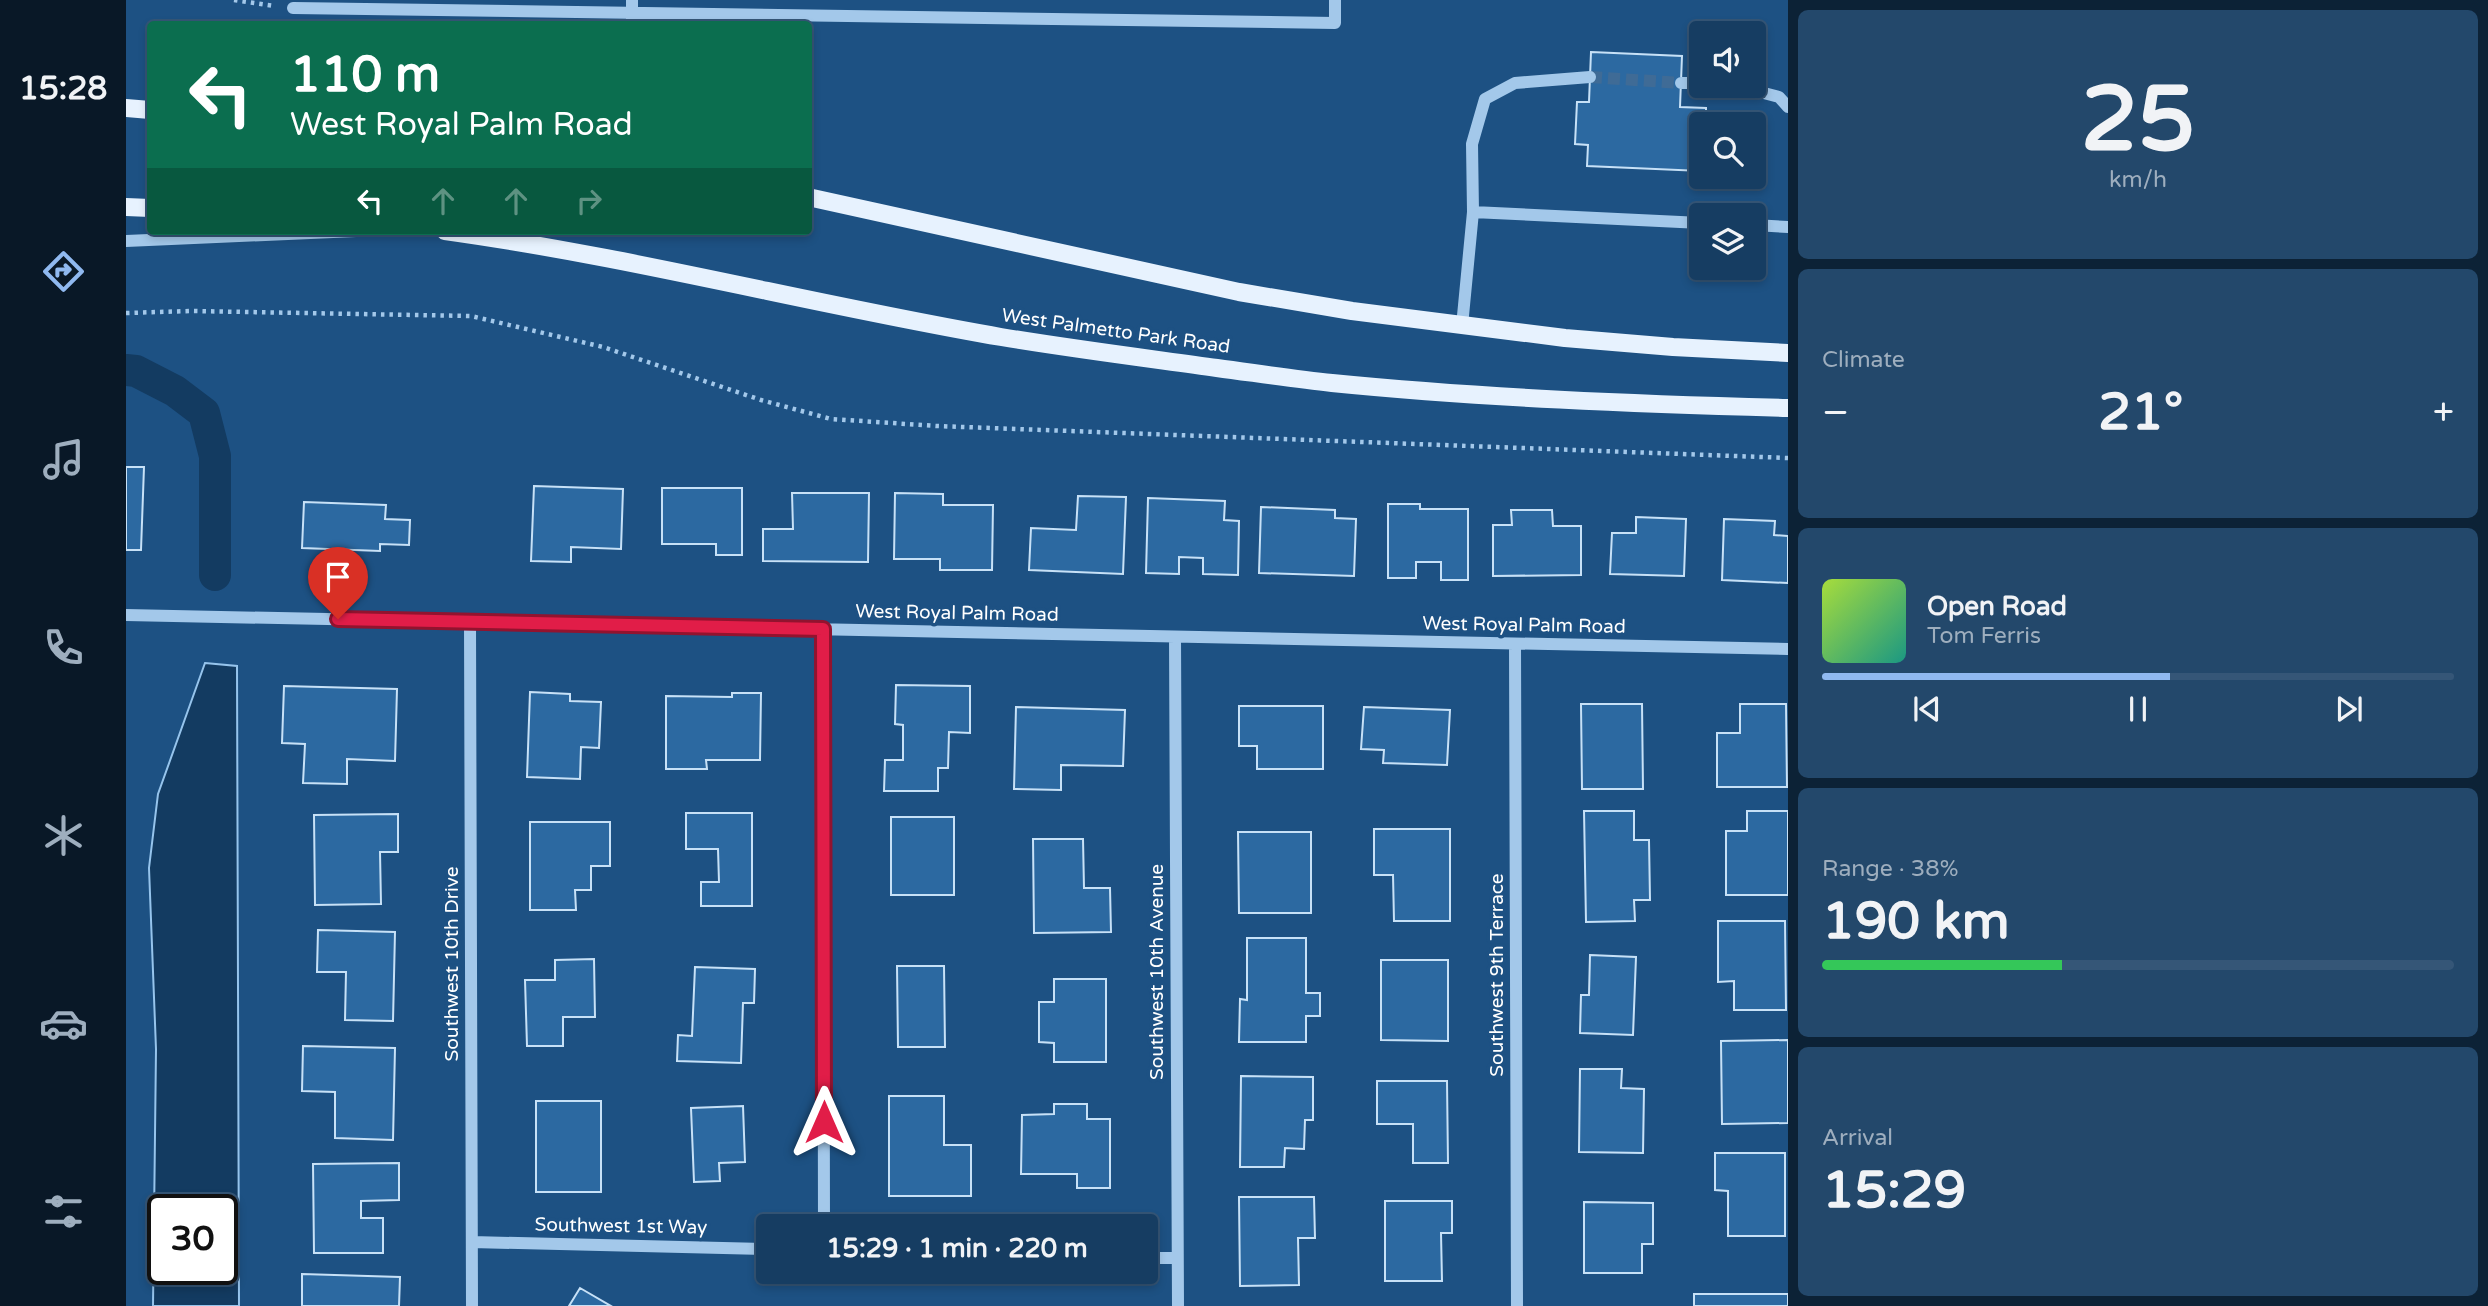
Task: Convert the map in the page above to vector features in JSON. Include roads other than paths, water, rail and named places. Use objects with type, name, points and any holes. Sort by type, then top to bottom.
[{"type":"main road","points":[[126,108],[147,110]]},
{"type":"main road","points":[[812,198],[1239,292],[1352,311],[1462,326],[1659,346],[1788,353]]},
{"type":"main road","points":[[126,207],[147,208]]},
{"type":"main road","name":"West Palmetto Park Road","points":[[473,235],[634,262],[1000,336],[1330,383],[1668,405],[1788,408]]},
{"type":"street","points":[[293,8],[1335,23],[1335,0]]},
{"type":"street","points":[[1462,326],[1473,212],[1472,144],[1485,100],[1515,83],[1590,77]]},
{"type":"street","points":[[1681,83],[1689,83]]},
{"type":"street","points":[[1766,94],[1779,97],[1788,107]]},
{"type":"street","points":[[1473,212],[1689,222]]},
{"type":"street","points":[[1766,226],[1788,227]]},
{"type":"street","points":[[126,241],[284,235]]},
{"type":"street","name":"West Royal Palm Road","points":[[126,615],[1788,649]]},
{"type":"street","name":"Southwest 10th Drive","points":[[470,622],[472,1306]]},
{"type":"street","points":[[823,629],[824,1214]]},
{"type":"street","name":"Southwest 10th Avenue","points":[[1175,637],[1178,1306]]},
{"type":"street","name":"Southwest 9th Terrace","points":[[1515,644],[1517,1306]]},
{"type":"street","name":"Southwest 1st Way","points":[[472,1242],[756,1249]]},
{"type":"street","points":[[1158,1258],[1177,1258]]},
{"type":"water","points":[[205,663],[237,666],[239,1306],[153,1306],[153,1285],[238,1285],[238,1194],[154,1194],[156,1049],[149,868],[158,794]]},
{"type":"waterway","points":[[126,370],[136,371],[175,391],[204,413],[215,456],[215,575]]},
{"type":"tunnel","points":[[1590,77],[1681,83]]}]
